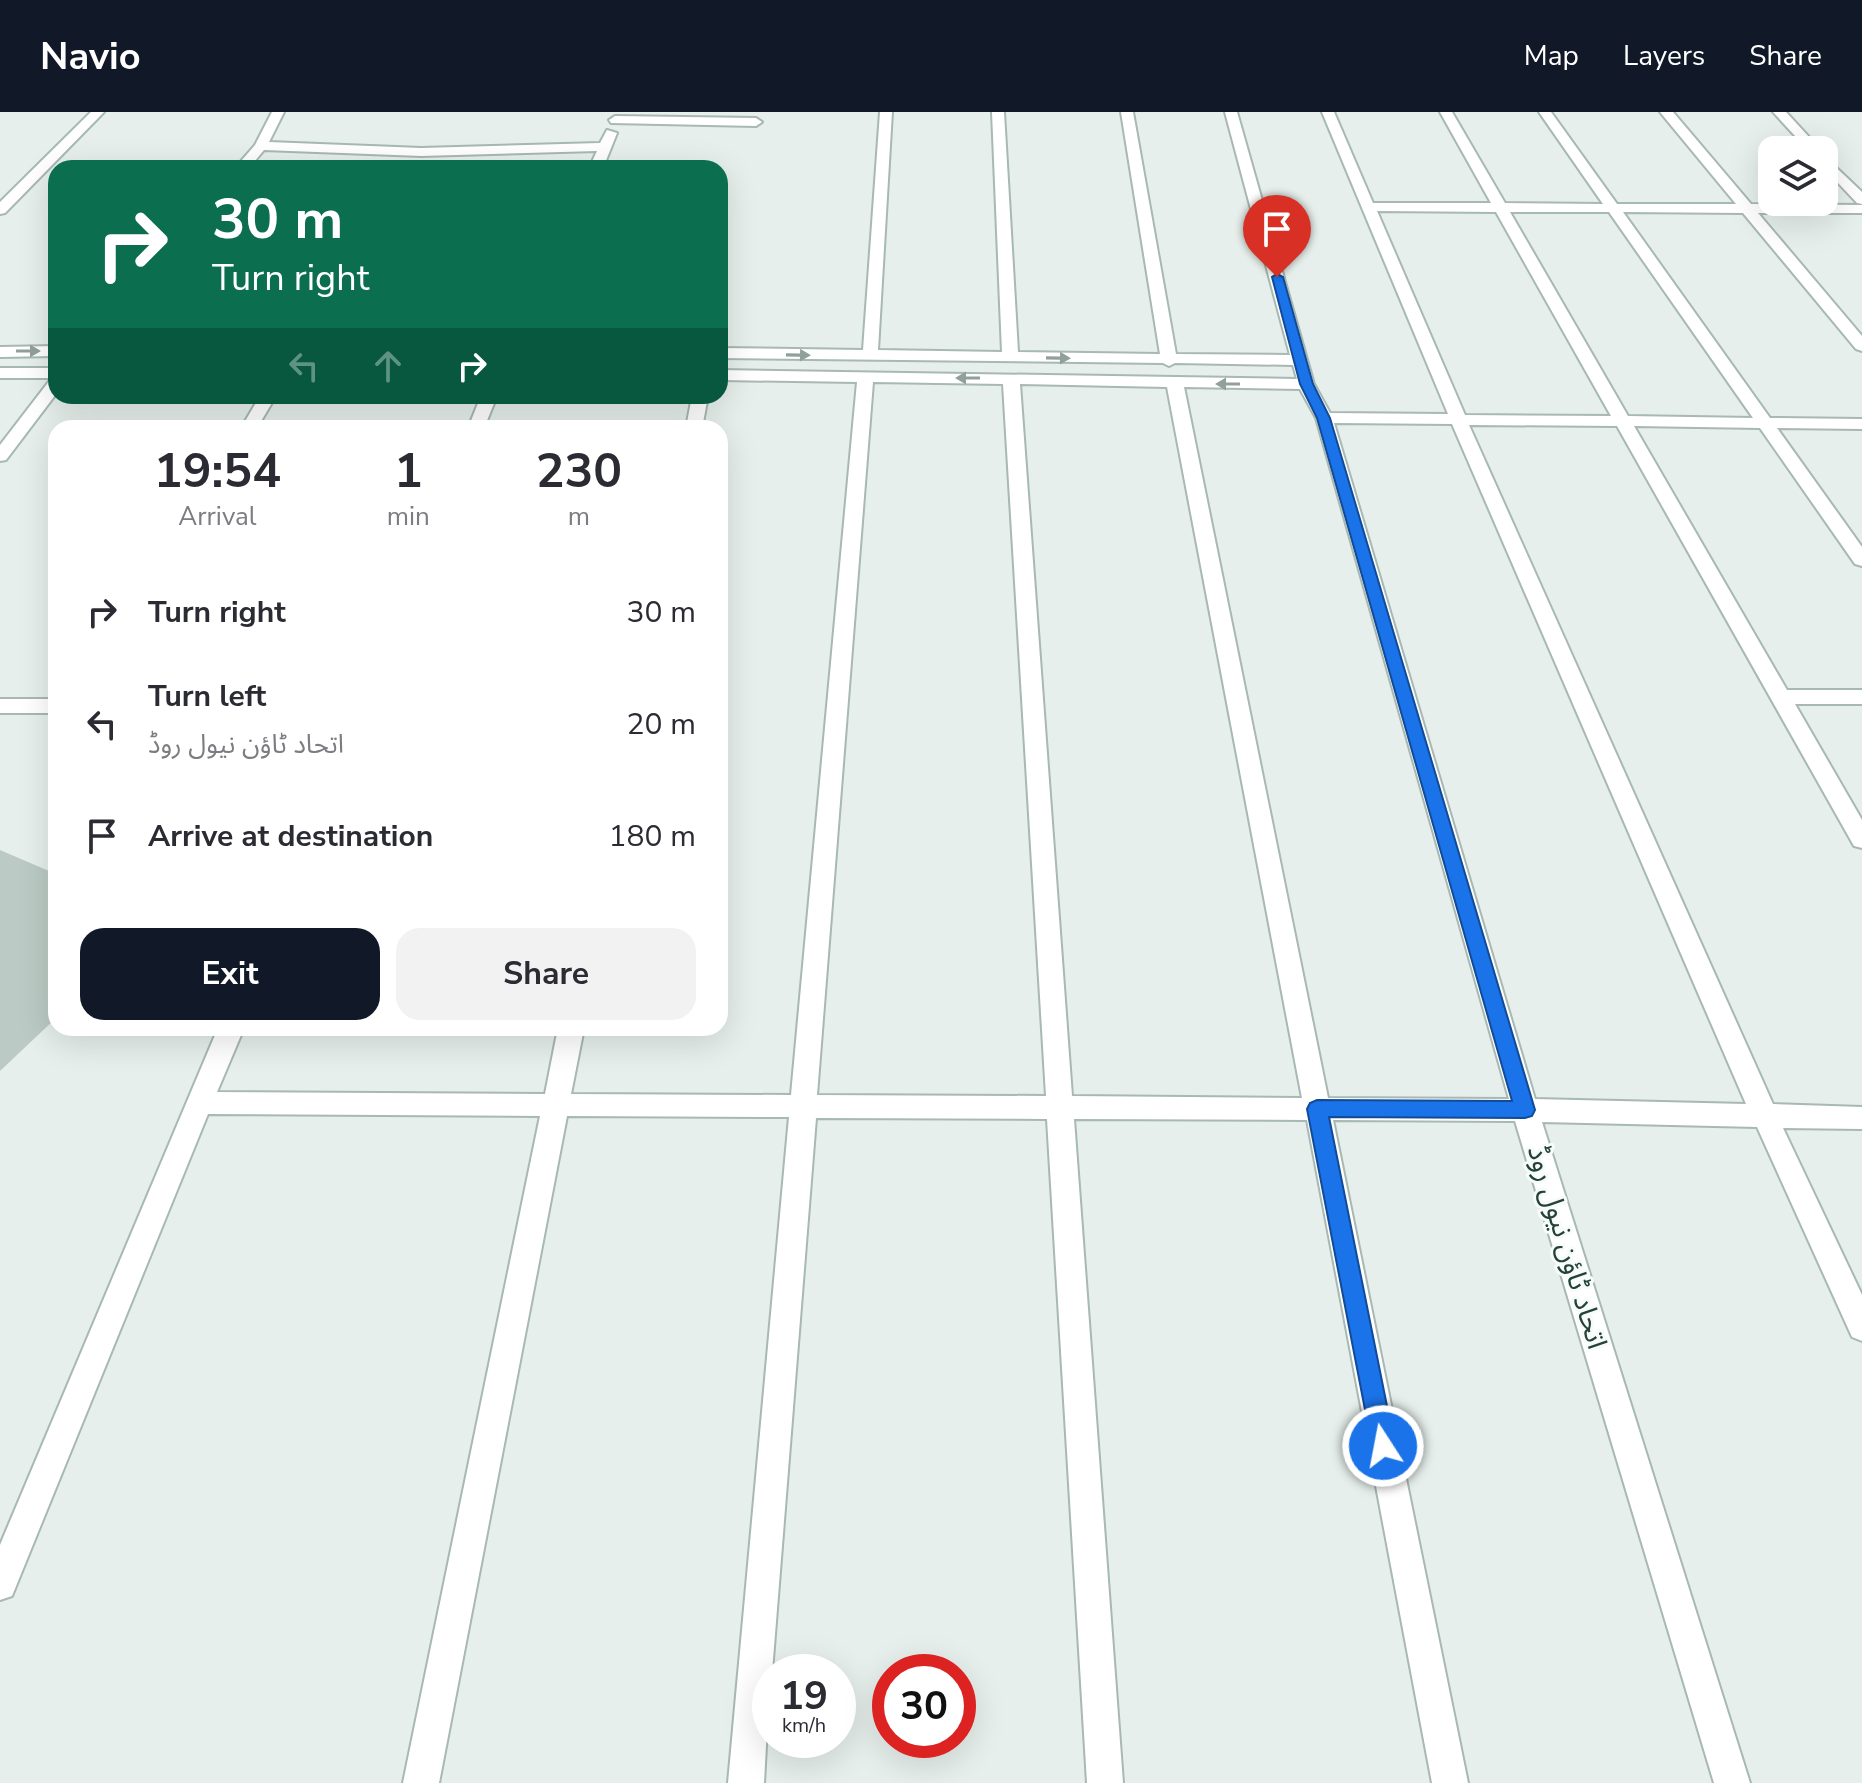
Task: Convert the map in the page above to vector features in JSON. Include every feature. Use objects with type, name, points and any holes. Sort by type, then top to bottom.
[{"type":"street","points":[[50,160],[98,112]]},
{"type":"street","points":[[249,160],[261,146],[278,112]]},
{"type":"street","points":[[746,1783],[868,367],[886,112]]},
{"type":"street","points":[[998,112],[1010,368],[1105,1783]]},
{"type":"street","points":[[1127,112],[1172,372],[1450,1783]]},
{"type":"street","name":"اتحاد ٹاؤن نیول روڈ","points":[[1231,112],[1303,372],[1324,418],[1525,1110],[1732,1783]]},
{"type":"street","points":[[1328,112],[1458,418],[1763,1115],[1862,1327]]},
{"type":"street","points":[[1446,112],[1862,840]]},
{"type":"street","points":[[1545,112],[1862,560]]},
{"type":"street","points":[[1666,112],[1862,346]]},
{"type":"street","points":[[1779,112],[1802,136]]},
{"type":"street","points":[[600,160],[616,116],[756,122]]},
{"type":"street","points":[[261,146],[421,152],[606,147]]},
{"type":"street","points":[[416,160],[421,152]]},
{"type":"street","points":[[0,210],[48,162]]},
{"type":"street","points":[[1838,175],[1862,200]]},
{"type":"street","points":[[1368,207],[1862,209]]},
{"type":"street","points":[[0,352],[48,351]]},
{"type":"street","points":[[728,354],[868,367]]},
{"type":"street","points":[[728,375],[868,367],[1303,372]]},
{"type":"street","points":[[1010,368],[1303,372]]},
{"type":"street","points":[[0,373],[48,373]]},
{"type":"street","points":[[0,456],[48,393]]},
{"type":"street","points":[[1324,418],[1862,424]]},
{"type":"street","points":[[1781,697],[1862,697]]},
{"type":"street","points":[[0,706],[48,706]]},
{"type":"street","points":[[0,1584],[228,1036]]},
{"type":"street","points":[[421,1783],[569,1036]]},
{"type":"street","points":[[200,1103],[1525,1110],[1862,1118]]},
{"type":"building","points":[[0,850],[48,871],[48,1026],[0,1071]]},
{"type":"route","points":[[1277,277],[1306,384],[1324,418],[1525,1110],[1317,1109],[1383,1446]]}]
